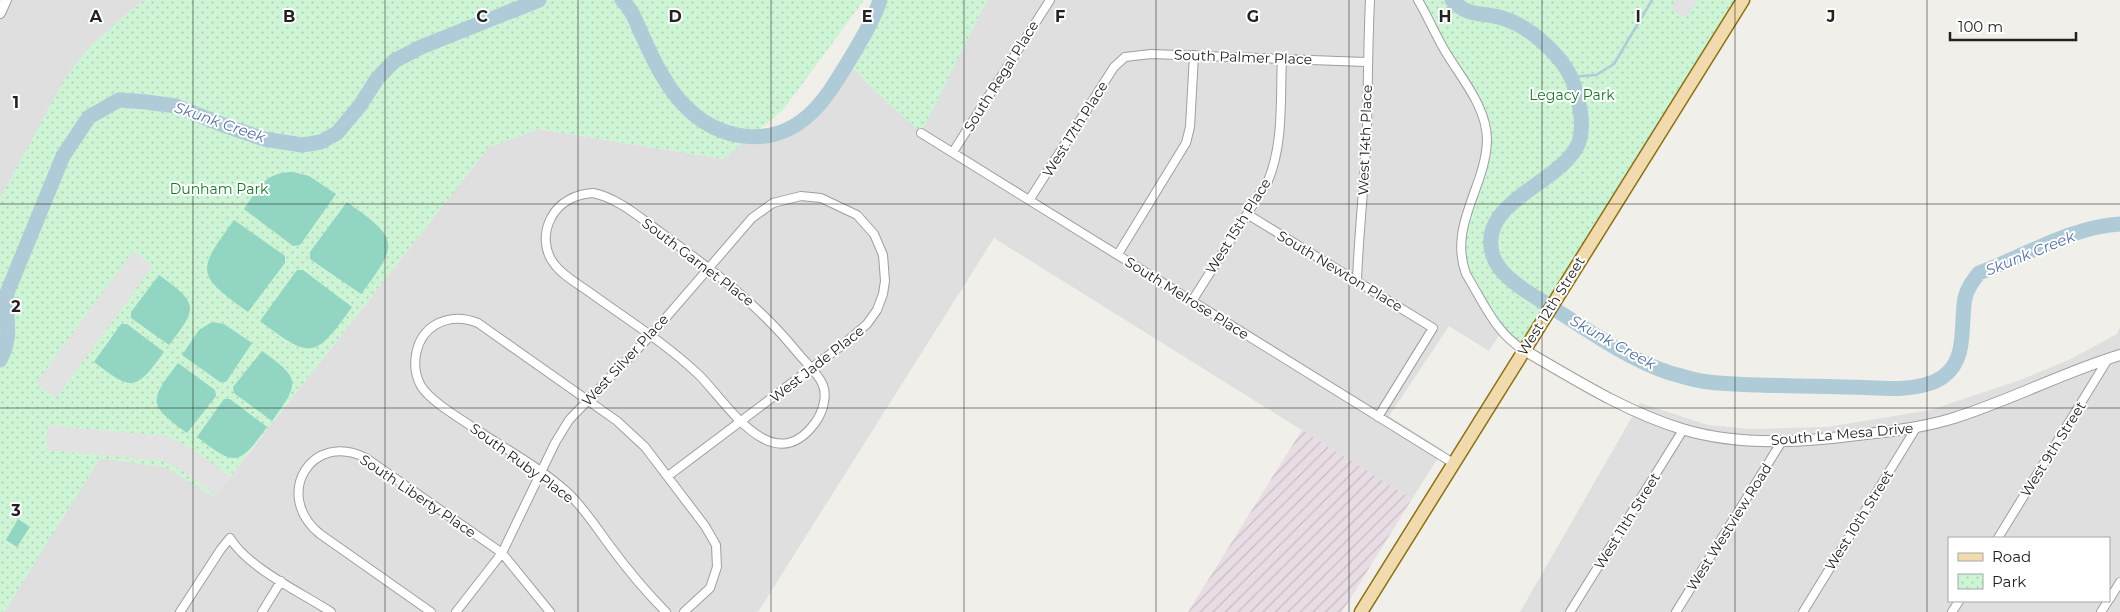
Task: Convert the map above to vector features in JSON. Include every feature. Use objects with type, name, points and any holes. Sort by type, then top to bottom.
[{"type":"main road","name":"West 12th Street","points":[[1361,612],[1743,0]]},
{"type":"street","points":[[0,13],[6,0]]},
{"type":"street","name":"South Regal Place","points":[[953,152],[1050,0]]},
{"type":"street","name":"West 14th Place","points":[[1357,280],[1367,126],[1366,62],[1370,0]]},
{"type":"street","points":[[1418,0],[1444,49],[1477,104],[1485,124],[1486,151],[1462,232],[1460,250],[1466,274],[1501,332],[1510,341],[1524,350]]},
{"type":"street","name":"South Palmer Place","points":[[1121,59],[1145,54],[1366,62]]},
{"type":"street","points":[[1118,254],[1186,143],[1190,127],[1194,55]]},
{"type":"street","name":"West 15th Place","points":[[1192,301],[1268,181],[1275,162],[1282,58]]},
{"type":"street","name":"West 17th Place","points":[[1030,200],[1121,59]]},
{"type":"street","name":"South Melrose Place","points":[[921,133],[1454,463]]},
{"type":"street","name":"South Garnet Place","points":[[652,335],[568,277],[555,265],[546,244],[546,230],[554,212],[564,202],[583,194],[593,193],[609,198],[709,267],[767,316],[822,382],[825,397],[819,416],[806,434],[794,440],[776,442],[764,439],[741,423]]},
{"type":"street","name":"West Silver Place","points":[[456,612],[502,553],[562,431],[578,409],[652,335],[752,218],[763,209],[782,200],[801,196],[821,198],[857,215]]},
{"type":"street","name":"South Newton Place","points":[[1247,214],[1433,328],[1378,417]]},
{"type":"street","name":"West Jade Place","points":[[668,476],[741,423],[867,324],[877,310],[883,294],[885,281],[881,248],[869,227],[857,215]]},
{"type":"street","name":"South Ruby Place","points":[[589,399],[478,322],[460,318],[444,321],[432,327],[424,336],[418,348],[415,364],[418,380],[426,392],[446,408],[566,491],[641,585],[666,612]]},
{"type":"street","points":[[652,335],[700,376],[741,423]]},
{"type":"street","name":"South La Mesa Drive","points":[[1524,350],[1617,401],[1683,430],[1745,440],[1782,441],[1916,428],[1983,408],[2120,355]]},
{"type":"street","name":"West 9th Street","points":[[1999,537],[2108,359]]},
{"type":"street","points":[[589,399],[632,434],[668,476],[705,526],[716,545],[718,560],[714,582],[704,595],[684,612]]},
{"type":"street","name":"West 10th Street","points":[[1803,612],[1916,428]]},
{"type":"street","name":"West 11th Street","points":[[1570,612],[1683,430]]},
{"type":"street","name":"West Westview Road","points":[[1676,612],[1782,441]]},
{"type":"street","name":"South Liberty Place","points":[[431,612],[320,534],[306,521],[300,508],[299,486],[307,468],[314,460],[337,451],[359,454],[502,553],[550,612]]},
{"type":"street","points":[[180,612],[230,538],[244,555],[331,612]]},
{"type":"street","points":[[262,612],[281,581]]},
{"type":"street","points":[[2110,597],[2120,582]]},
{"type":"shaded area","points":[[0,0],[148,0],[138,4],[28,150],[0,198]]},
{"type":"shaded area","points":[[987,0],[1419,0],[1483,116],[1501,332],[1489,351],[1449,326],[1389,416],[1443,450],[1412,499],[994,238],[758,612],[4,612],[100,458],[165,467],[216,495],[489,147],[539,129],[723,159],[750,137],[770,136],[790,129],[808,116],[823,99],[848,62],[869,85],[921,132]]},
{"type":"shaded area","points":[[1676,0],[1698,0],[1686,18],[1671,9]]},
{"type":"shaded area","points":[[133,251],[153,266],[56,398],[36,383]]},
{"type":"shaded area","points":[[2120,327],[2120,612],[1520,612],[1640,403],[1708,425],[1751,429],[1827,427],[1931,410],[2020,380],[2071,359],[2117,334]]},
{"type":"shaded area","points":[[48,425],[166,436],[193,449],[230,477],[216,496],[183,471],[163,461],[46,450]]},
{"type":"shaded area","points":[[1302,430],[1412,499],[1342,612],[1188,612]]},
{"type":"green space","name":"Dunham Park","points":[[148,0],[864,0],[783,110],[723,159],[539,129],[489,147],[214,497],[165,467],[100,458],[4,612],[0,612],[0,198],[64,80],[88,48],[138,4]]},
{"type":"green space","points":[[880,0],[987,0],[921,133],[869,85],[848,62],[876,15]]},
{"type":"green space","name":"Legacy Park","points":[[1419,0],[1743,0],[1524,350],[1501,332],[1466,274],[1460,250],[1487,139],[1477,104]]},
{"type":"green space","points":[[293,172],[309,176],[336,194],[300,245],[293,246],[244,209],[258,188],[269,178]]},
{"type":"green space","points":[[347,202],[377,225],[385,234],[388,243],[387,252],[382,263],[361,294],[310,259],[310,252]]},
{"type":"green space","points":[[234,220],[285,256],[285,263],[248,312],[218,289],[207,271],[208,262],[213,251]]},
{"type":"green space","points":[[297,270],[303,270],[352,307],[329,337],[320,345],[311,348],[302,347],[291,342],[260,321]]},
{"type":"green space","points":[[159,275],[182,293],[190,307],[185,322],[169,345],[131,318],[131,312]]},
{"type":"green space","points":[[212,322],[224,324],[252,343],[226,382],[220,382],[182,355],[199,330]]},
{"type":"green space","points":[[121,324],[127,324],[164,352],[146,375],[132,383],[117,378],[94,362]]},
{"type":"green space","points":[[262,351],[284,368],[290,375],[292,382],[288,398],[272,421],[234,393],[233,387]]},
{"type":"green space","points":[[178,363],[215,390],[216,396],[187,433],[165,415],[159,408],[157,401],[162,386]]},
{"type":"green space","points":[[224,399],[230,399],[267,427],[249,450],[235,458],[220,453],[197,437]]},
{"type":"green space","points":[[18,519],[30,527],[17,547],[6,540]]},
{"type":"waterway","name":"Skunk Creek","points":[[0,360],[8,334],[7,293],[63,156],[89,117],[119,100],[146,102],[176,106],[264,139],[302,145],[321,142],[337,133],[359,107],[377,79],[394,61],[421,47],[539,0]]},
{"type":"waterway","name":"Skunk Creek","points":[[622,0],[633,14],[661,73],[683,104],[712,126],[728,133],[744,136],[778,133],[794,126],[809,115],[822,102],[838,78],[875,14],[880,0]]},
{"type":"waterway","name":"Skunk Creek","points":[[1452,0],[1465,10],[1515,23],[1546,45],[1556,55],[1570,75],[1581,113],[1581,135],[1570,156],[1557,169],[1508,207],[1497,221],[1491,237],[1493,256],[1496,263],[1510,279],[1522,288],[1599,338],[1655,368],[1693,380],[1743,385],[1908,388],[1936,381],[1952,369],[1957,360],[1962,340],[1965,298],[1979,273],[2066,236],[2102,226],[2120,224]]},
{"type":"waterway","points":[[1571,77],[1596,75],[1614,64],[1652,0]]}]
